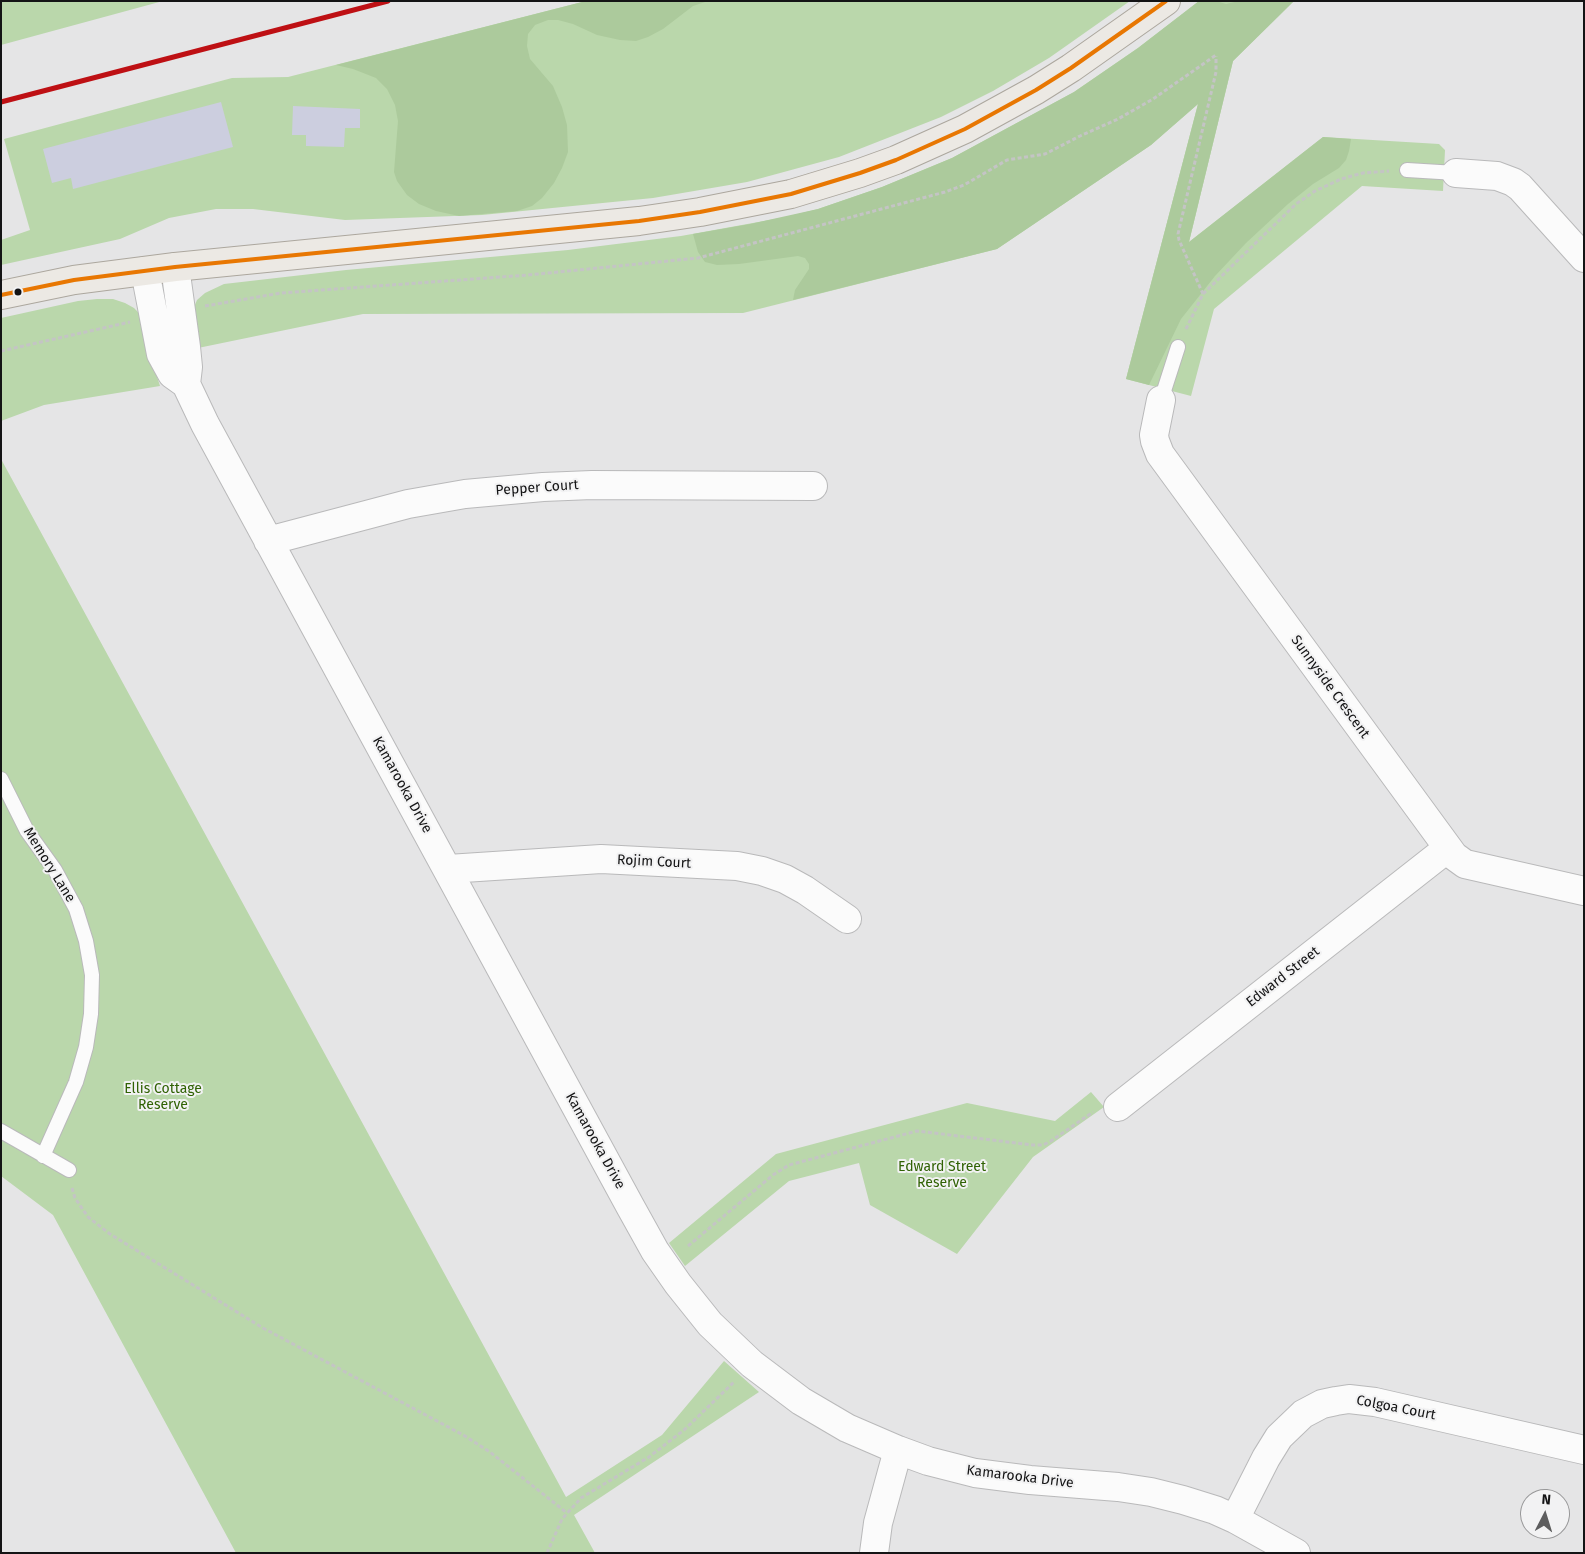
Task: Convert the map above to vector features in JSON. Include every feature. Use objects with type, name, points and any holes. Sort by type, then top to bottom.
[{"type":"main road","points":[[1,295],[74,280],[175,266],[639,221],[700,212],[791,194],[896,160],[965,129],[1029,94],[1071,68],[1166,1]]},
{"type":"street","points":[[1456,173],[1497,176],[1513,182],[1520,187],[1584,258]]},
{"type":"street","name":"Kamarooka Drive","points":[[175,266],[188,367],[186,384]]},
{"type":"street","name":"Kamarooka Drive","points":[[145,271],[163,360],[172,374],[186,384],[205,424],[268,541],[656,1251],[699,1311],[752,1364],[795,1397],[824,1415],[870,1439],[944,1465],[1000,1477],[1118,1487],[1151,1492],[1214,1510],[1236,1519],[1296,1553]]},
{"type":"street","name":"Sunnyside Crescent","points":[[1161,400],[1155,429],[1155,442],[1160,454],[1457,859],[1465,864],[1584,891]]},
{"type":"street","name":"Pepper Court","points":[[268,541],[408,504],[465,494],[575,485],[813,486]]},
{"type":"street","name":"Edward Street","points":[[1116,1105],[1448,848]]},
{"type":"street","name":"Rojim Court","points":[[448,869],[601,859],[737,866],[762,871],[785,879],[805,890],[847,919]]},
{"type":"street","name":"Colgoa Court","points":[[1236,1519],[1266,1458],[1279,1437],[1303,1414],[1322,1404],[1336,1401],[1355,1399],[1376,1402],[1584,1450]]},
{"type":"street","points":[[874,1553],[878,1523],[898,1450]]},
{"type":"lane","points":[[1407,170],[1456,173]]},
{"type":"lane","points":[[1161,400],[1178,347]]},
{"type":"lane","name":"Memory Lane","points":[[1,779],[27,831],[54,870],[76,908],[86,941],[92,975],[91,1014],[76,1082],[43,1156]]},
{"type":"lane","points":[[1,1131],[69,1170]]},
{"type":"path","points":[[1203,294],[1178,234],[1216,72],[1216,55]]},
{"type":"path","points":[[1178,347],[1203,294],[1296,204],[1315,191],[1341,179],[1363,173],[1407,170]]},
{"type":"path","points":[[1,351],[153,316]]},
{"type":"path","points":[[688,1246],[773,1175],[789,1165],[917,1132],[1042,1145],[1116,1105]]},
{"type":"path","points":[[69,1170],[70,1182],[75,1198],[88,1217],[110,1234],[263,1328],[465,1436],[490,1452],[567,1513]]},
{"type":"path","points":[[547,1553],[560,1524],[581,1498],[649,1458],[684,1430],[752,1364]]},
{"type":"green space","points":[[1,1],[163,1],[1,45]]},
{"type":"green space","points":[[586,1],[1130,1],[1049,58],[993,91],[941,117],[839,157],[747,182],[653,198],[482,215],[345,220],[253,209],[216,209],[169,218],[120,239],[1,265],[1,240],[30,230],[4,139],[232,78],[288,77]]},
{"type":"green space","points":[[586,1],[708,1],[693,6],[663,29],[636,41],[597,35],[573,24],[558,20],[548,20],[535,25],[528,34],[527,46],[530,59],[553,86],[562,107],[567,125],[568,152],[554,183],[542,198],[532,206],[517,211],[459,216],[436,211],[419,204],[407,195],[397,181],[394,172],[398,121],[395,105],[387,89],[376,78],[336,65]]},
{"type":"green space","points":[[1199,1],[1294,1],[1233,61],[1189,242],[1323,137],[1439,144],[1445,150],[1443,191],[1362,186],[1214,309],[1191,396],[1126,379],[1198,104],[1151,145],[997,249],[743,313],[363,314],[198,348],[194,307],[197,300],[205,293],[224,284],[346,270],[568,250],[681,236],[786,217],[818,209],[882,187],[952,158],[1074,92],[1138,48]]},
{"type":"green space","points":[[1199,1],[1216,1],[1226,4],[1239,1],[1294,1],[1233,61],[1189,242],[1323,137],[1351,139],[1346,160],[1339,168],[1313,184],[1288,204],[1246,243],[1215,276],[1181,319],[1149,385],[1126,379],[1198,104],[1151,145],[997,249],[793,300],[795,290],[809,269],[809,264],[805,258],[798,256],[717,265],[705,262],[698,252],[693,234],[818,209],[882,187],[952,158],[1074,92],[1138,48]]},
{"type":"green space","points":[[113,299],[125,303],[141,315],[160,386],[44,405],[1,421],[1,318],[78,301]]},
{"type":"green space","name":"Ellis Cottage Reserve","points":[[1,459],[566,1497],[662,1435],[724,1361],[759,1392],[574,1515],[595,1553],[236,1553],[53,1215],[1,1176]]},
{"type":"green space","name":"Edward Street Reserve","points":[[1091,1092],[1104,1107],[1033,1157],[957,1254],[870,1205],[859,1163],[789,1181],[685,1266],[669,1243],[776,1154],[967,1103],[1055,1121]]},
{"type":"building","points":[[221,102],[233,147],[73,189],[71,178],[52,183],[43,149]]},
{"type":"building","points":[[293,106],[360,109],[360,128],[345,128],[344,147],[306,146],[306,135],[292,135]]},
{"type":"transit line","points":[[1,102],[388,1]]},
{"type":"transit line","points":[[1,295],[74,280],[175,267],[639,221],[700,212],[791,194],[896,160],[965,129],[1036,90],[1071,68],[1166,1]]}]
